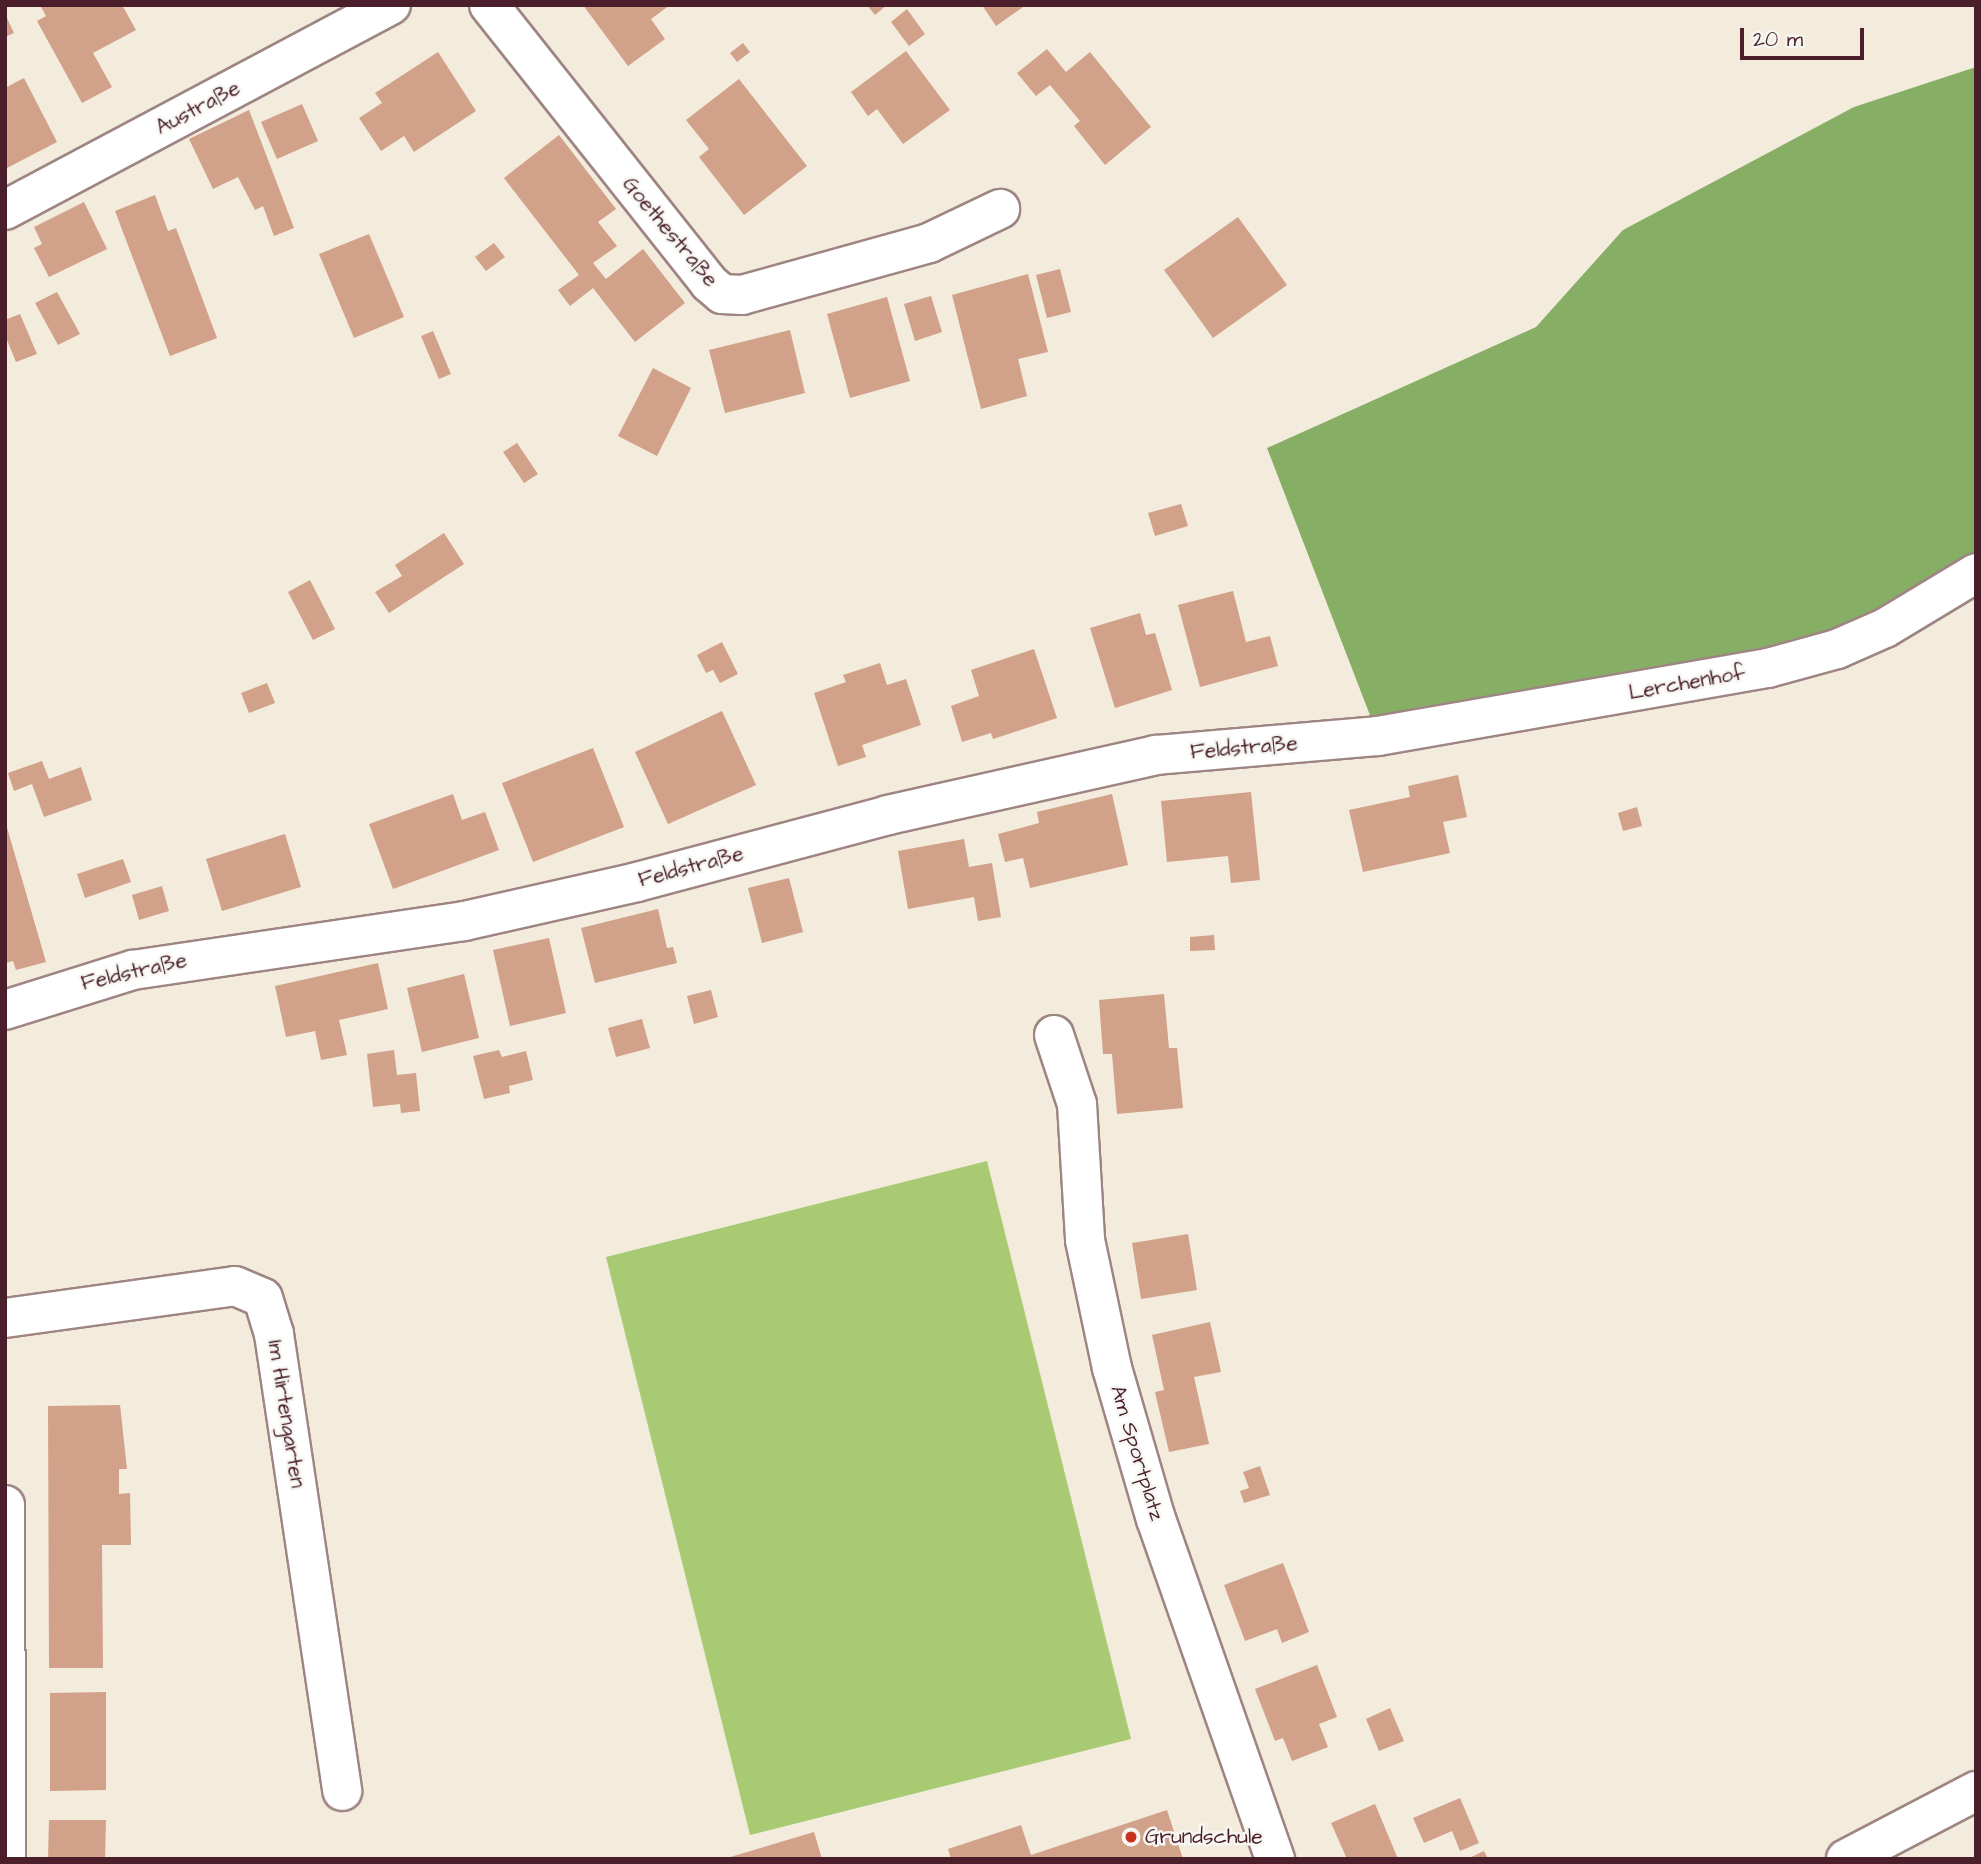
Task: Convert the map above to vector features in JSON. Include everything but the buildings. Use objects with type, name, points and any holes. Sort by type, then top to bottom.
[{"type":"street","name":"Austraße","points":[[5,210],[391,5]]},
{"type":"street","name":"Goethestraße","points":[[489,5],[709,283],[722,294],[755,292],[929,243],[1000,209]]},
{"type":"street","name":"Lerchenhof","points":[[1378,736],[1768,668],[1837,649],[1885,628],[1976,573]]},
{"type":"street","name":"Feldstraße","points":[[5,1010],[133,970],[464,921],[1062,774],[1156,755],[1378,736]]},
{"type":"street","name":"Am Sportplatz","points":[[1054,1035],[1077,1104],[1085,1240],[1112,1368],[1156,1519],[1275,1859]]},
{"type":"street","name":"Im Hirtengarten","points":[[5,1318],[235,1286],[263,1298],[274,1334],[342,1791]]},
{"type":"street","points":[[5,1505],[6,1859]]},
{"type":"street","points":[[1846,1859],[1976,1791]]},
{"type":"green space","points":[[1976,67],[1976,573],[1885,628],[1378,736],[1267,448],[1536,327],[1623,230],[1854,107]]},
{"type":"green space","points":[[987,1161],[1131,1739],[750,1835],[606,1257]]},
{"type":"place","name":"Grundschule","points":[[1131,1837]]}]
